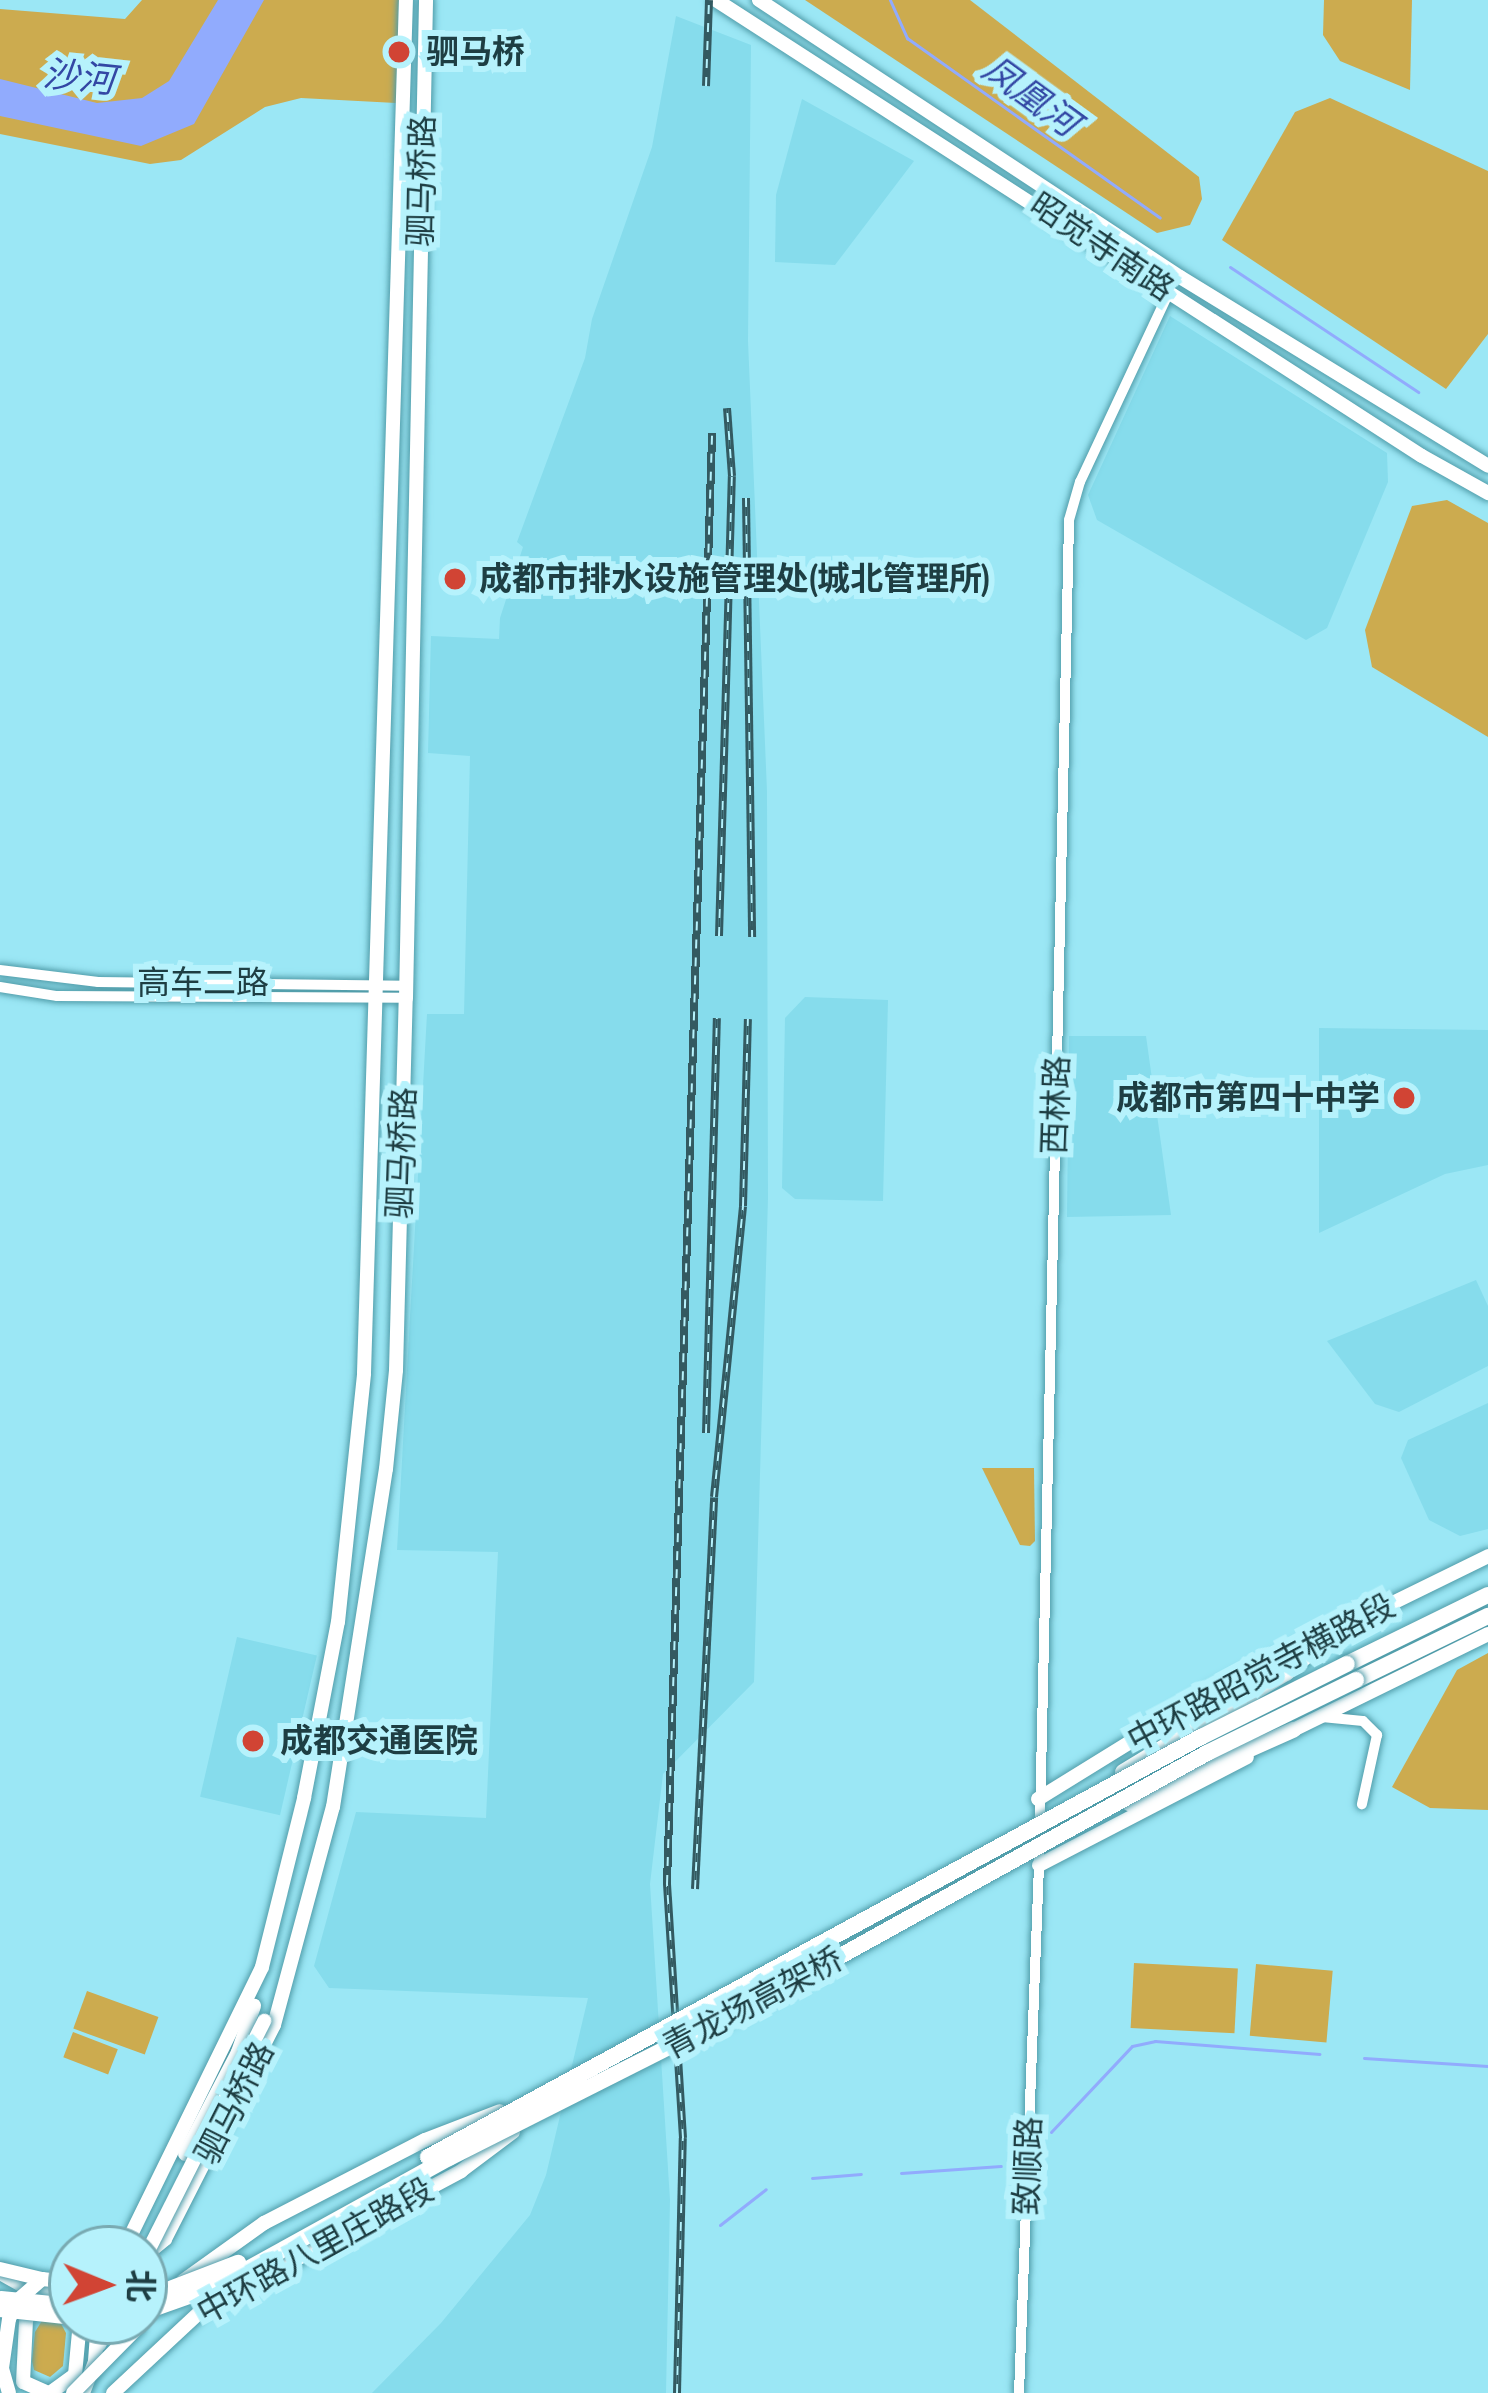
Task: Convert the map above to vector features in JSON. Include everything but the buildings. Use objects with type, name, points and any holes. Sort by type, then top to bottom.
[{"type":"highway","points":[[1352,1672],[1488,1595]]},
{"type":"highway","points":[[1352,1672],[1488,1616]]},
{"type":"highway","points":[[1066,1822],[1197,1722],[1286,1672],[1336,1631]]},
{"type":"highway","name":"青龙场高架桥","points":[[168,2289],[248,2257],[516,2105],[1207,1753],[1352,1672]]},
{"type":"highway","points":[[1066,1822],[1293,1730]]},
{"type":"highway","name":"青龙场高架桥","points":[[168,2307],[217,2286],[449,2158],[527,2122],[1066,1822]]},
{"type":"highway","points":[[0,2299],[48,2294]]},
{"type":"highway","points":[[0,2309],[48,2315]]},
{"type":"main road","name":"驷马桥路","points":[[136,2225],[262,1967],[329,1668],[357,1467],[406,0]]},
{"type":"main road","name":"驷马桥路","points":[[168,2233],[274,2025],[337,1787],[386,1469],[396,1370],[426,0]]},
{"type":"main road","name":"昭觉寺南路","points":[[716,0],[1488,493]]},
{"type":"main road","name":"昭觉寺南路","points":[[759,0],[1180,277],[1488,466]]},
{"type":"main road","name":"中环路昭觉寺横路段","points":[[1038,1799],[1211,1692],[1488,1556]]},
{"type":"main road","name":"中环路昭觉寺横路段","points":[[1039,1865],[1172,1799],[1293,1730],[1488,1634]]},
{"type":"main road","points":[[160,2225],[258,2018],[262,1967]]},
{"type":"main road","points":[[148,2225],[258,2018],[287,1976]]},
{"type":"main road","name":"中环路八里庄路段","points":[[168,2295],[264,2223],[424,2140],[516,2105]]},
{"type":"main road","name":"中环路八里庄路段","points":[[113,2393],[203,2308],[461,2171],[527,2122]]},
{"type":"main road","points":[[0,2271],[48,2287]]},
{"type":"main road","points":[[12,2390],[1,2365],[9,2318],[25,2289],[48,2291]]},
{"type":"main road","points":[[12,2390],[26,2320],[48,2303]]},
{"type":"main road","points":[[78,2388],[79,2345]]},
{"type":"main road","points":[[97,2345],[97,2349]]},
{"type":"main road","points":[[78,2388],[99,2345]]},
{"type":"main road","name":"中环路八里庄路段","points":[[49,2393],[78,2388],[119,2345]]},
{"type":"main road","points":[[12,2390],[49,2393]]},
{"type":"street","name":"西林路","points":[[1036,1939],[1069,520],[1080,482],[1169,292]]},
{"type":"street","name":"高车二路","points":[[0,970],[98,982],[376,992]]},
{"type":"street","name":"高车二路","points":[[0,987],[57,997],[406,992]]},
{"type":"street","points":[[1322,1717],[1363,1721],[1377,1735],[1362,1804]]},
{"type":"street","name":"致顺路","points":[[1019,2393],[1036,1939]]},
{"type":"shaded area","points":[[142,0],[399,0],[396,103],[301,98],[265,107],[181,160],[150,164],[0,134],[0,9],[125,19]]},
{"type":"shaded area","points":[[218,0],[264,0],[194,124],[141,146],[0,116],[0,79],[97,103],[142,98],[169,81]]},
{"type":"shaded area","points":[[805,0],[970,0],[1199,177],[1202,199],[1190,225],[1157,233]]},
{"type":"shaded area","points":[[1324,0],[1412,0],[1410,90],[1340,61],[1323,35]]},
{"type":"shaded area","points":[[676,16],[751,45],[748,341],[767,791],[768,1198],[754,1682],[663,1774],[650,1884],[670,2200],[666,2393],[372,2393],[441,2323],[530,2215],[546,2175],[588,1998],[329,1988],[314,1966],[356,1812],[486,1818],[498,1552],[397,1550],[427,1014],[464,1014],[470,756],[428,753],[431,636],[499,639],[500,618],[523,547],[517,542],[585,358],[592,319],[652,147]]},
{"type":"shaded area","points":[[1330,98],[1488,171],[1488,334],[1446,389],[1222,240],[1295,112]]},
{"type":"shaded area","points":[[802,99],[914,161],[835,265],[775,262],[776,195]]},
{"type":"shaded area","points":[[1170,316],[1387,453],[1388,482],[1327,628],[1306,640],[1097,520],[1088,495]]},
{"type":"shaded area","points":[[1447,500],[1488,523],[1488,737],[1372,667],[1365,630],[1412,506]]},
{"type":"shaded area","points":[[805,997],[888,1000],[883,1201],[795,1199],[782,1188],[785,1018]]},
{"type":"shaded area","name":"成都市第四十中学","points":[[1319,1028],[1488,1030],[1488,1165],[1445,1174],[1319,1233]]},
{"type":"shaded area","points":[[1069,1036],[1146,1036],[1171,1215],[1067,1217]]},
{"type":"shaded area","points":[[1476,1280],[1488,1306],[1488,1366],[1399,1412],[1375,1404],[1327,1341]]},
{"type":"shaded area","points":[[1488,1403],[1488,1529],[1460,1536],[1429,1520],[1401,1458],[1408,1440]]},
{"type":"shaded area","points":[[982,1468],[1034,1468],[1035,1541],[1030,1546],[1020,1545]]},
{"type":"shaded area","name":"成都交通医院","points":[[237,1637],[317,1655],[280,1815],[200,1797]]},
{"type":"shaded area","points":[[1488,1653],[1488,1810],[1430,1808],[1392,1787],[1457,1670]]},
{"type":"shaded area","points":[[1134,1963],[1238,1968],[1234,2033],[1131,2028]]},
{"type":"shaded area","points":[[1256,1964],[1333,1971],[1326,2042],[1250,2036]]},
{"type":"shaded area","points":[[87,1991],[158,2017],[145,2055],[73,2029]]},
{"type":"shaded area","points":[[73,2032],[118,2049],[108,2074],[63,2057]]},
{"type":"shaded area","points":[[43,2319],[48,2319],[48,2345],[65,2345],[63,2366],[50,2377],[34,2370],[35,2332]]},
{"type":"waterway","name":"凤凰河","points":[[890,0],[907,38],[1160,218]]},
{"type":"waterway","name":"凤凰河","points":[[1230,267],[1418,392]]},
{"type":"waterway","points":[[1051,2132],[1132,2046],[1155,2041],[1319,2054]]},
{"type":"waterway","points":[[1364,2058],[1488,2066]]},
{"type":"waterway","points":[[901,2173],[1001,2166]]},
{"type":"waterway","points":[[812,2178],[861,2174]]},
{"type":"waterway","points":[[720,2225],[766,2189]]},
{"type":"railway","points":[[706,86],[709,0]]},
{"type":"railway","points":[[719,936],[732,476],[727,408]]},
{"type":"railway","points":[[677,2393],[683,2138],[667,1884],[712,433]]},
{"type":"railway","points":[[746,498],[752,937]]},
{"type":"railway","points":[[706,1433],[717,1018]]},
{"type":"railway","points":[[695,1889],[714,1497],[743,1206],[748,1019]]},
{"type":"place","name":"驷马桥","points":[[399,52]]},
{"type":"place","name":"成都市排水设施管理处(城北管理所)","points":[[455,579]]},
{"type":"place","name":"成都市第四十中学","points":[[1404,1098]]},
{"type":"place","name":"成都交通医院","points":[[253,1741]]},
{"type":"water label","name":"沙河","points":[[79,77]]}]
